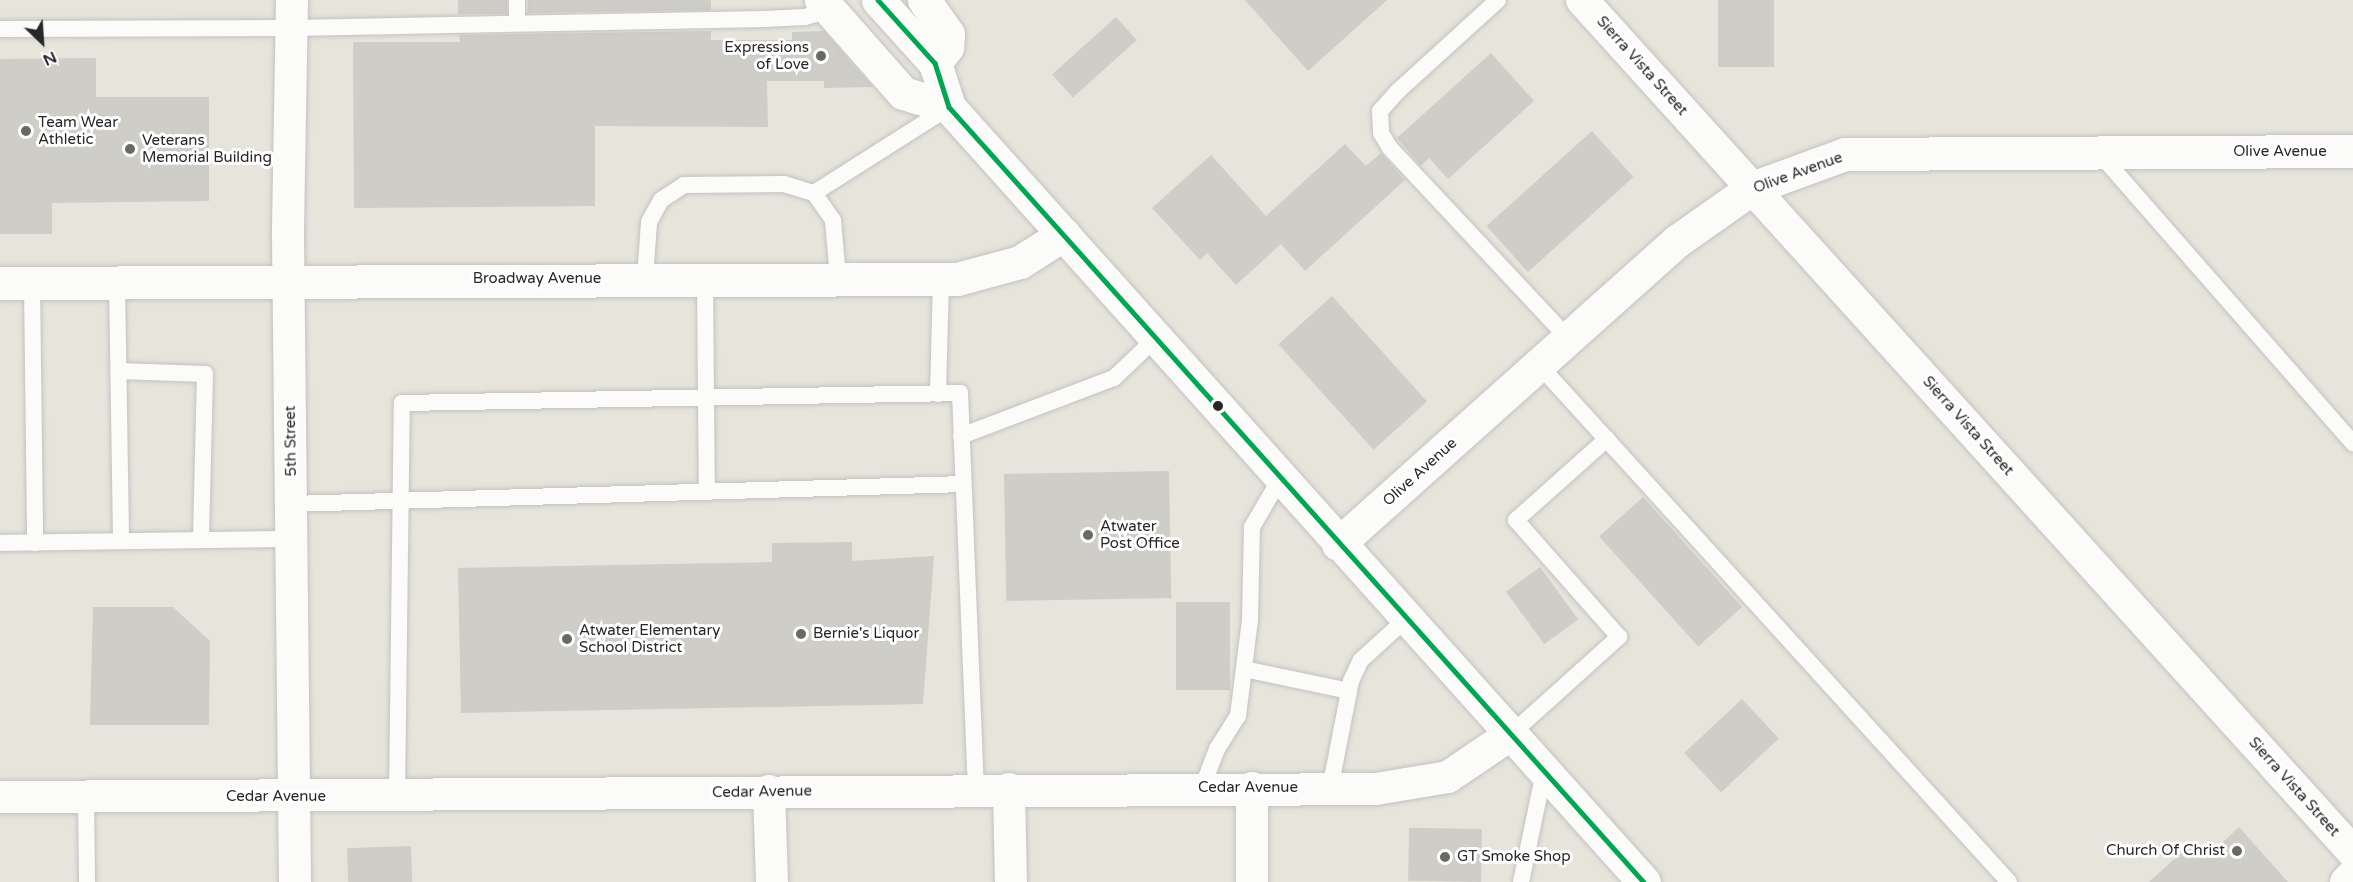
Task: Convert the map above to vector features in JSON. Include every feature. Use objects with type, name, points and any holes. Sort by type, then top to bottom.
[{"type":"main road","points":[[878,0],[935,63],[949,107],[1338,544],[1644,882]]},
{"type":"main road","points":[[924,0],[948,34],[947,47],[935,63]]},
{"type":"main road","points":[[825,5],[903,93],[949,107]]},
{"type":"main road","name":"Olive Avenue","points":[[1338,544],[1540,366],[1677,241],[1752,188],[1845,154],[2353,151]]},
{"type":"main road","name":"Broadway Avenue","points":[[0,284],[645,278],[957,279],[1020,262],[1064,234]]},
{"type":"street","name":"Sierra Vista Street","points":[[1582,0],[2353,852]]},
{"type":"street","name":"5th Street","points":[[292,14],[289,281],[295,882]]},
{"type":"street","name":"Cedar Avenue","points":[[0,797],[295,797],[1009,789],[1376,789],[1448,777],[1510,735]]},
{"type":"street","points":[[1252,788],[1252,882]]},
{"type":"street","points":[[1009,789],[1011,882]]},
{"type":"street","points":[[769,792],[772,882]]},
{"type":"street","points":[[2346,882],[2353,875]]},
{"type":"lane","points":[[516,0],[517,23]]},
{"type":"lane","points":[[1498,0],[1398,91],[1380,111],[1381,133],[1390,148],[1569,339]]},
{"type":"lane","points":[[0,30],[292,14],[517,23],[764,19],[805,17],[825,5]]},
{"type":"lane","points":[[814,193],[949,107]]},
{"type":"lane","points":[[2099,153],[2353,443]]},
{"type":"lane","points":[[645,278],[649,222],[661,201],[684,185],[784,184],[814,193],[833,220],[838,278]]},
{"type":"lane","points":[[705,279],[707,492]]},
{"type":"lane","points":[[938,394],[941,279]]},
{"type":"lane","points":[[117,282],[121,542]]},
{"type":"lane","points":[[32,283],[35,543]]},
{"type":"lane","points":[[961,436],[1114,378],[1156,338]]},
{"type":"lane","points":[[1540,366],[2009,882]]},
{"type":"lane","points":[[119,371],[205,374],[201,540]]},
{"type":"lane","points":[[397,796],[402,404],[960,393],[976,790]]},
{"type":"lane","points":[[1510,735],[1618,637],[1516,520],[1607,439]]},
{"type":"lane","points":[[1202,788],[1217,749],[1238,716],[1250,620],[1252,527],[1280,478]]},
{"type":"lane","points":[[291,504],[963,484]]},
{"type":"lane","points":[[0,543],[292,538]]},
{"type":"lane","points":[[1330,789],[1349,691],[1361,660],[1406,619]]},
{"type":"lane","points":[[1244,669],[1349,691]]},
{"type":"lane","points":[[1521,882],[1544,772]]},
{"type":"lane","points":[[86,797],[87,882]]},
{"type":"building","points":[[458,0],[507,0],[507,14],[458,14]]},
{"type":"building","points":[[528,0],[711,0],[711,10],[528,13]]},
{"type":"building","points":[[1245,0],[1387,0],[1308,71]]},
{"type":"building","points":[[1718,0],[1774,0],[1774,67],[1718,67]]},
{"type":"building","points":[[1116,17],[1137,40],[1073,98],[1052,75]]},
{"type":"building","points":[[711,31],[711,40],[792,40],[792,32],[824,31],[873,87],[824,88],[824,81],[767,81],[768,127],[595,126],[595,206],[354,208],[353,42],[460,42],[459,35]]},
{"type":"building","points":[[1491,53],[1534,101],[1448,179],[1429,158],[1421,166],[1397,138]]},
{"type":"building","name":"Veterans Memorial Building","points":[[96,58],[96,97],[209,97],[209,201],[52,203],[52,234],[0,234],[0,59]]},
{"type":"building","points":[[1592,131],[1633,177],[1528,272],[1486,226]]},
{"type":"building","points":[[1345,144],[1366,166],[1381,153],[1405,180],[1305,271],[1281,244],[1236,285],[1207,253],[1200,260],[1152,208],[1211,155],[1266,216]]},
{"type":"building","points":[[1332,296],[1427,402],[1374,450],[1278,344]]},
{"type":"building","name":"Atwater Post Office","points":[[1169,471],[1171,598],[1006,601],[1004,474]]},
{"type":"building","points":[[1643,497],[1742,607],[1698,646],[1599,536]]},
{"type":"building","points":[[852,542],[852,561],[934,556],[923,704],[461,713],[458,568],[772,562],[772,543]]},
{"type":"building","points":[[1540,567],[1578,620],[1544,644],[1506,592]]},
{"type":"building","points":[[1176,602],[1230,602],[1230,690],[1176,690]]},
{"type":"building","points":[[93,607],[173,607],[210,641],[209,725],[90,725]]},
{"type":"building","points":[[1742,699],[1779,738],[1721,792],[1684,753]]},
{"type":"building","name":"Church Of Christ","points":[[2239,827],[2288,882],[2149,882],[2191,844],[2205,859]]},
{"type":"building","name":"GT Smoke Shop","points":[[1409,828],[1482,829],[1481,882],[1408,881]]},
{"type":"building","points":[[411,846],[412,882],[348,882],[347,848]]},
{"type":"transit line","points":[[878,0],[935,63],[949,107],[1644,882]]},
{"type":"place","name":"Expressions of Love","points":[[821,56]]},
{"type":"place","name":"Team Wear Athletic","points":[[26,131]]},
{"type":"place","name":"Veterans Memorial Building","points":[[130,149]]},
{"type":"place","name":"Atwater Post Office","points":[[1088,535]]},
{"type":"place","name":"Bernie's Liquor","points":[[801,634]]},
{"type":"place","name":"Atwater Elementary School District","points":[[567,639]]},
{"type":"place","name":"Church Of Christ","points":[[2237,851]]},
{"type":"place","name":"GT Smoke Shop","points":[[1445,857]]}]
